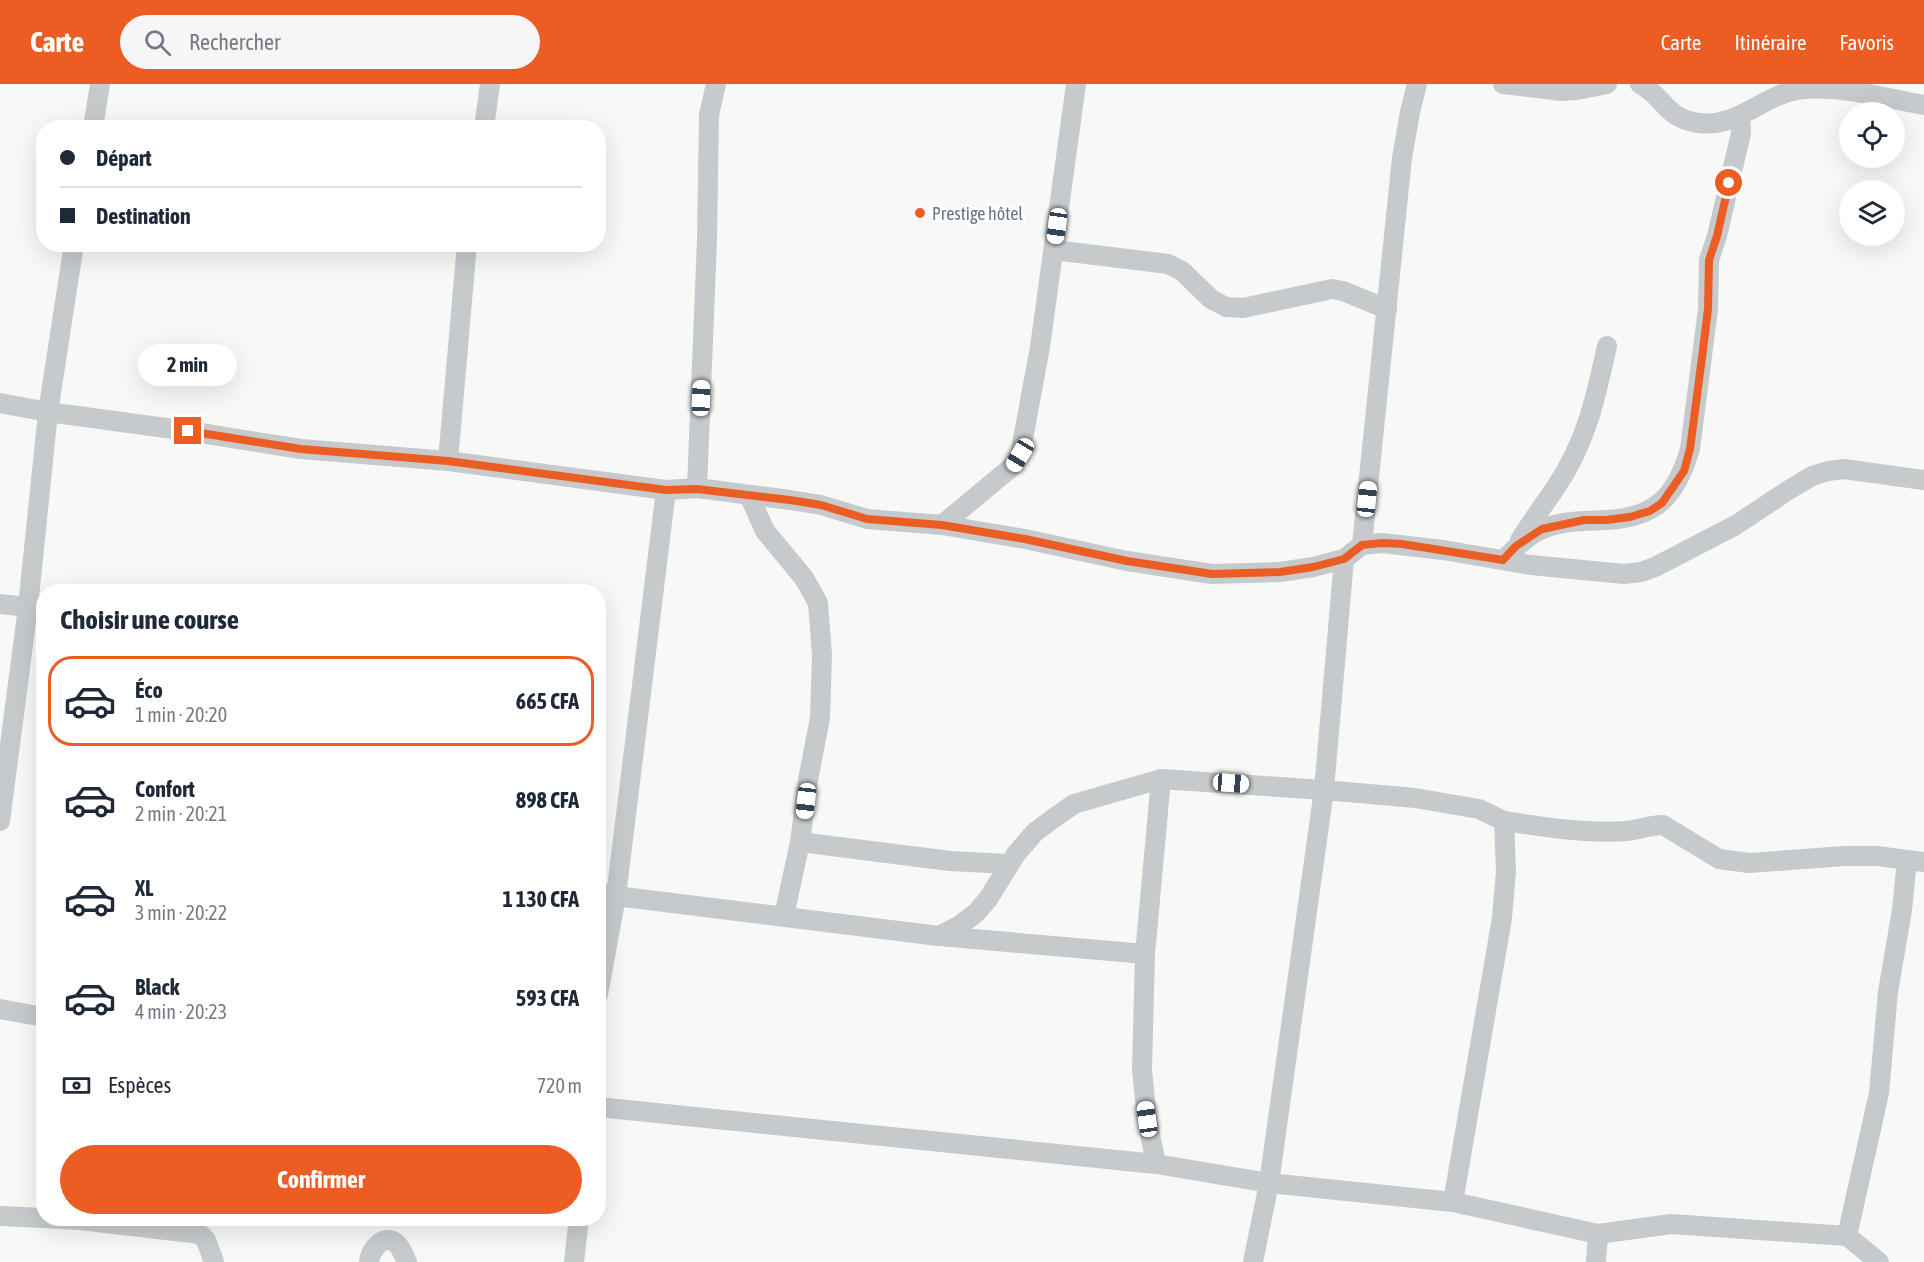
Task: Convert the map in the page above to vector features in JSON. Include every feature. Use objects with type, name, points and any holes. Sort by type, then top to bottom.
[{"type":"street","points":[[94,120],[100,84]]},
{"type":"street","points":[[485,120],[490,84]]},
{"type":"street","points":[[697,489],[710,115],[716,84]]},
{"type":"street","points":[[942,525],[1013,466],[1020,455],[1040,347],[1076,84]]},
{"type":"street","points":[[1362,545],[1402,158],[1417,84]]},
{"type":"street","points":[[1503,84],[1562,91],[1607,84]]},
{"type":"street","points":[[1640,84],[1654,93],[1667,109],[1679,118],[1698,123],[1714,124],[1732,120],[1779,90],[1816,88],[1849,91],[1924,105]]},
{"type":"street","points":[[1510,553],[1542,529],[1584,520],[1630,517],[1650,511],[1662,503],[1684,471],[1690,449],[1708,309],[1709,260],[1717,236],[1741,133],[1740,116]]},
{"type":"street","points":[[1053,250],[1168,264],[1182,271],[1210,298],[1226,307],[1243,308],[1332,289],[1343,291],[1387,309]]},
{"type":"street","points":[[0,821],[32,618],[48,412],[73,252]]},
{"type":"street","points":[[448,461],[466,252]]},
{"type":"street","points":[[1510,553],[1557,487],[1575,455],[1588,424],[1607,345]]},
{"type":"street","points":[[0,403],[301,449],[448,461],[666,490],[697,489],[821,505],[867,519],[942,525],[1025,539],[1127,561],[1212,574],[1280,572],[1313,567],[1344,559],[1362,545],[1402,544],[1510,553],[1531,565],[1624,574],[1641,572],[1736,525],[1812,476],[1844,469],[1924,480]]},
{"type":"street","points":[[666,490],[607,894],[939,936],[1145,954]]},
{"type":"street","points":[[749,495],[765,531],[804,578],[818,603],[822,655],[820,718],[808,780],[800,842],[784,916]]},
{"type":"street","points":[[1253,1262],[1269,1183],[1324,790],[1344,559]]},
{"type":"street","points":[[0,604],[32,618]]},
{"type":"street","points":[[1156,1164],[1147,1119],[1142,1070],[1145,954],[1161,779]]},
{"type":"street","points":[[939,936],[976,913],[988,900],[1008,864],[1035,832],[1074,804],[1161,779],[1415,798],[1464,805],[1479,809],[1504,821],[1559,829],[1626,831],[1663,825],[1719,859],[1749,863],[1845,856],[1877,856],[1916,861],[1902,910],[1888,992],[1880,1094],[1847,1236]]},
{"type":"street","points":[[1453,1202],[1502,918],[1506,872],[1504,821]]},
{"type":"street","points":[[800,842],[950,861],[1008,864]]},
{"type":"street","points":[[0,1009],[36,1016]]},
{"type":"street","points":[[606,1108],[1156,1164],[1269,1183],[1453,1202],[1598,1234],[1671,1224],[1847,1236],[1879,1262]]},
{"type":"street","points":[[0,1216],[36,1218]]},
{"type":"street","points":[[131,1226],[200,1234],[206,1240],[214,1262]]},
{"type":"street","points":[[574,1262],[578,1226]]},
{"type":"street","points":[[1596,1262],[1598,1234]]},
{"type":"street","points":[[369,1262],[369,1257],[377,1244],[387,1240],[394,1242],[401,1249],[407,1262]]},
{"type":"place","name":"Prestige hôtel","points":[[920,213]]},
{"type":"route","points":[[188,431],[301,449],[448,461],[666,490],[697,489],[790,500],[821,505],[867,519],[942,525],[1025,539],[1127,561],[1212,574],[1280,572],[1313,567],[1344,559],[1362,545],[1382,543],[1503,560],[1516,546],[1542,529],[1584,520],[1630,517],[1650,511],[1662,503],[1684,471],[1690,449],[1708,309],[1709,260],[1729,183]]}]
